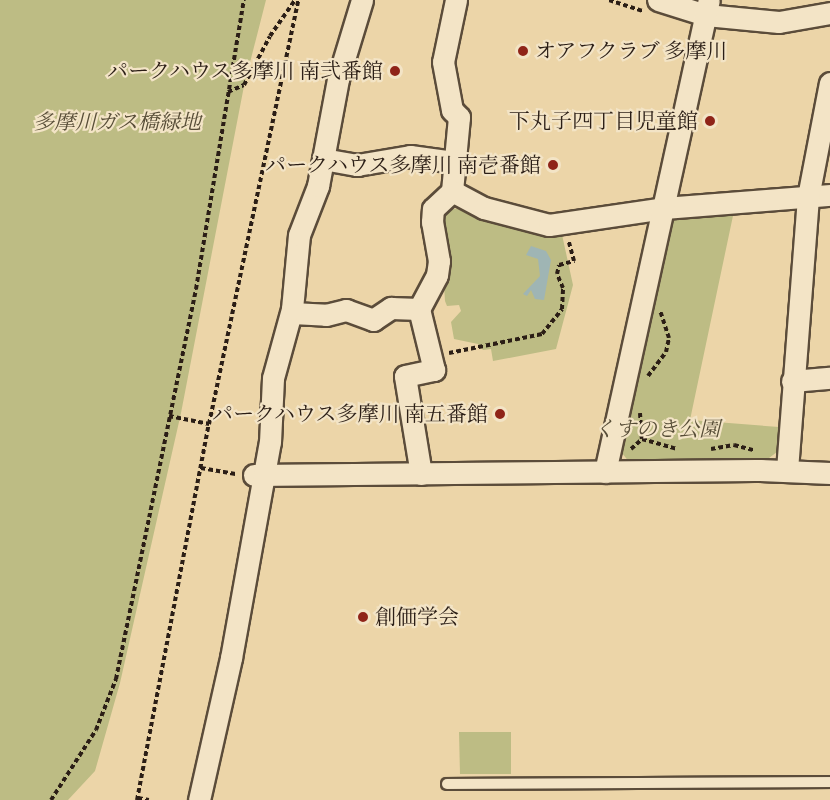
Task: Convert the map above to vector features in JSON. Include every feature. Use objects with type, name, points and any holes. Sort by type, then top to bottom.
[{"type":"street","points":[[199,800],[231,658],[258,476],[273,421],[273,378],[291,313],[299,235],[323,159],[338,79],[362,0]]},
{"type":"street","points":[[421,474],[405,376],[434,370],[434,356],[426,347],[427,330],[419,309],[437,274],[439,261],[432,222],[433,209],[452,191],[459,117],[452,111],[443,62],[456,0]]},
{"type":"street","points":[[654,7],[707,8],[779,22],[830,13]]},
{"type":"street","points":[[606,472],[707,8]]},
{"type":"street","points":[[787,470],[792,381],[808,196],[830,83]]},
{"type":"street","points":[[323,159],[357,165],[410,156],[454,162]]},
{"type":"street","points":[[452,191],[518,219],[549,225],[664,208],[830,195]]},
{"type":"street","points":[[291,313],[326,315],[346,310],[373,320],[391,308],[419,309]]},
{"type":"street","points":[[792,381],[830,378]]},
{"type":"street","points":[[258,476],[787,470],[830,473]]},
{"type":"lane","points":[[447,784],[830,782]]},
{"type":"path","points":[[51,800],[96,730],[112,694],[196,289],[244,0]]},
{"type":"path","points":[[228,92],[244,86],[270,36],[297,0]]},
{"type":"path","points":[[149,800],[137,799],[209,424],[297,0]]},
{"type":"path","points":[[609,0],[654,7]]},
{"type":"path","points":[[434,356],[542,334],[562,309],[559,265],[574,261],[565,222]]},
{"type":"path","points":[[646,381],[666,352],[669,338],[659,309],[661,300]]},
{"type":"path","points":[[640,406],[642,439]]},
{"type":"path","points":[[169,417],[209,424]]},
{"type":"path","points":[[642,439],[685,451]]},
{"type":"path","points":[[627,452],[642,439]]},
{"type":"path","points":[[706,451],[742,446],[759,458]]},
{"type":"path","points":[[201,468],[230,473]]},
{"type":"green space","name":"多摩川ガス橋緑地","points":[[0,0],[266,0],[244,86],[181,413],[120,683],[95,771],[68,800],[0,800]]},
{"type":"green space","points":[[460,208],[561,230],[573,285],[556,349],[493,361],[491,349],[483,350],[478,344],[454,339],[451,322],[461,311],[459,305],[447,306],[445,301],[440,219],[449,210]]},
{"type":"green space","name":"くすのき公園","points":[[734,211],[690,420],[779,427],[777,452],[765,461],[629,462],[619,449],[665,226],[679,215]]},
{"type":"green space","points":[[459,732],[511,732],[511,774],[460,774]]},
{"type":"water","points":[[531,246],[546,251],[551,260],[544,300],[535,299],[531,290],[527,296],[523,294],[540,276],[538,259],[526,255]]},
{"type":"place","name":"オアフクラブ 多摩川","points":[[523,51]]},
{"type":"place","name":"パークハウス多摩川 南弐番館","points":[[395,71]]},
{"type":"place","name":"下丸子四丁目児童館","points":[[710,121]]},
{"type":"place","name":"パークハウス多摩川 南壱番館","points":[[553,165]]},
{"type":"place","name":"パークハウス多摩川 南五番館","points":[[500,414]]},
{"type":"place","name":"創価学会","points":[[363,617]]}]
